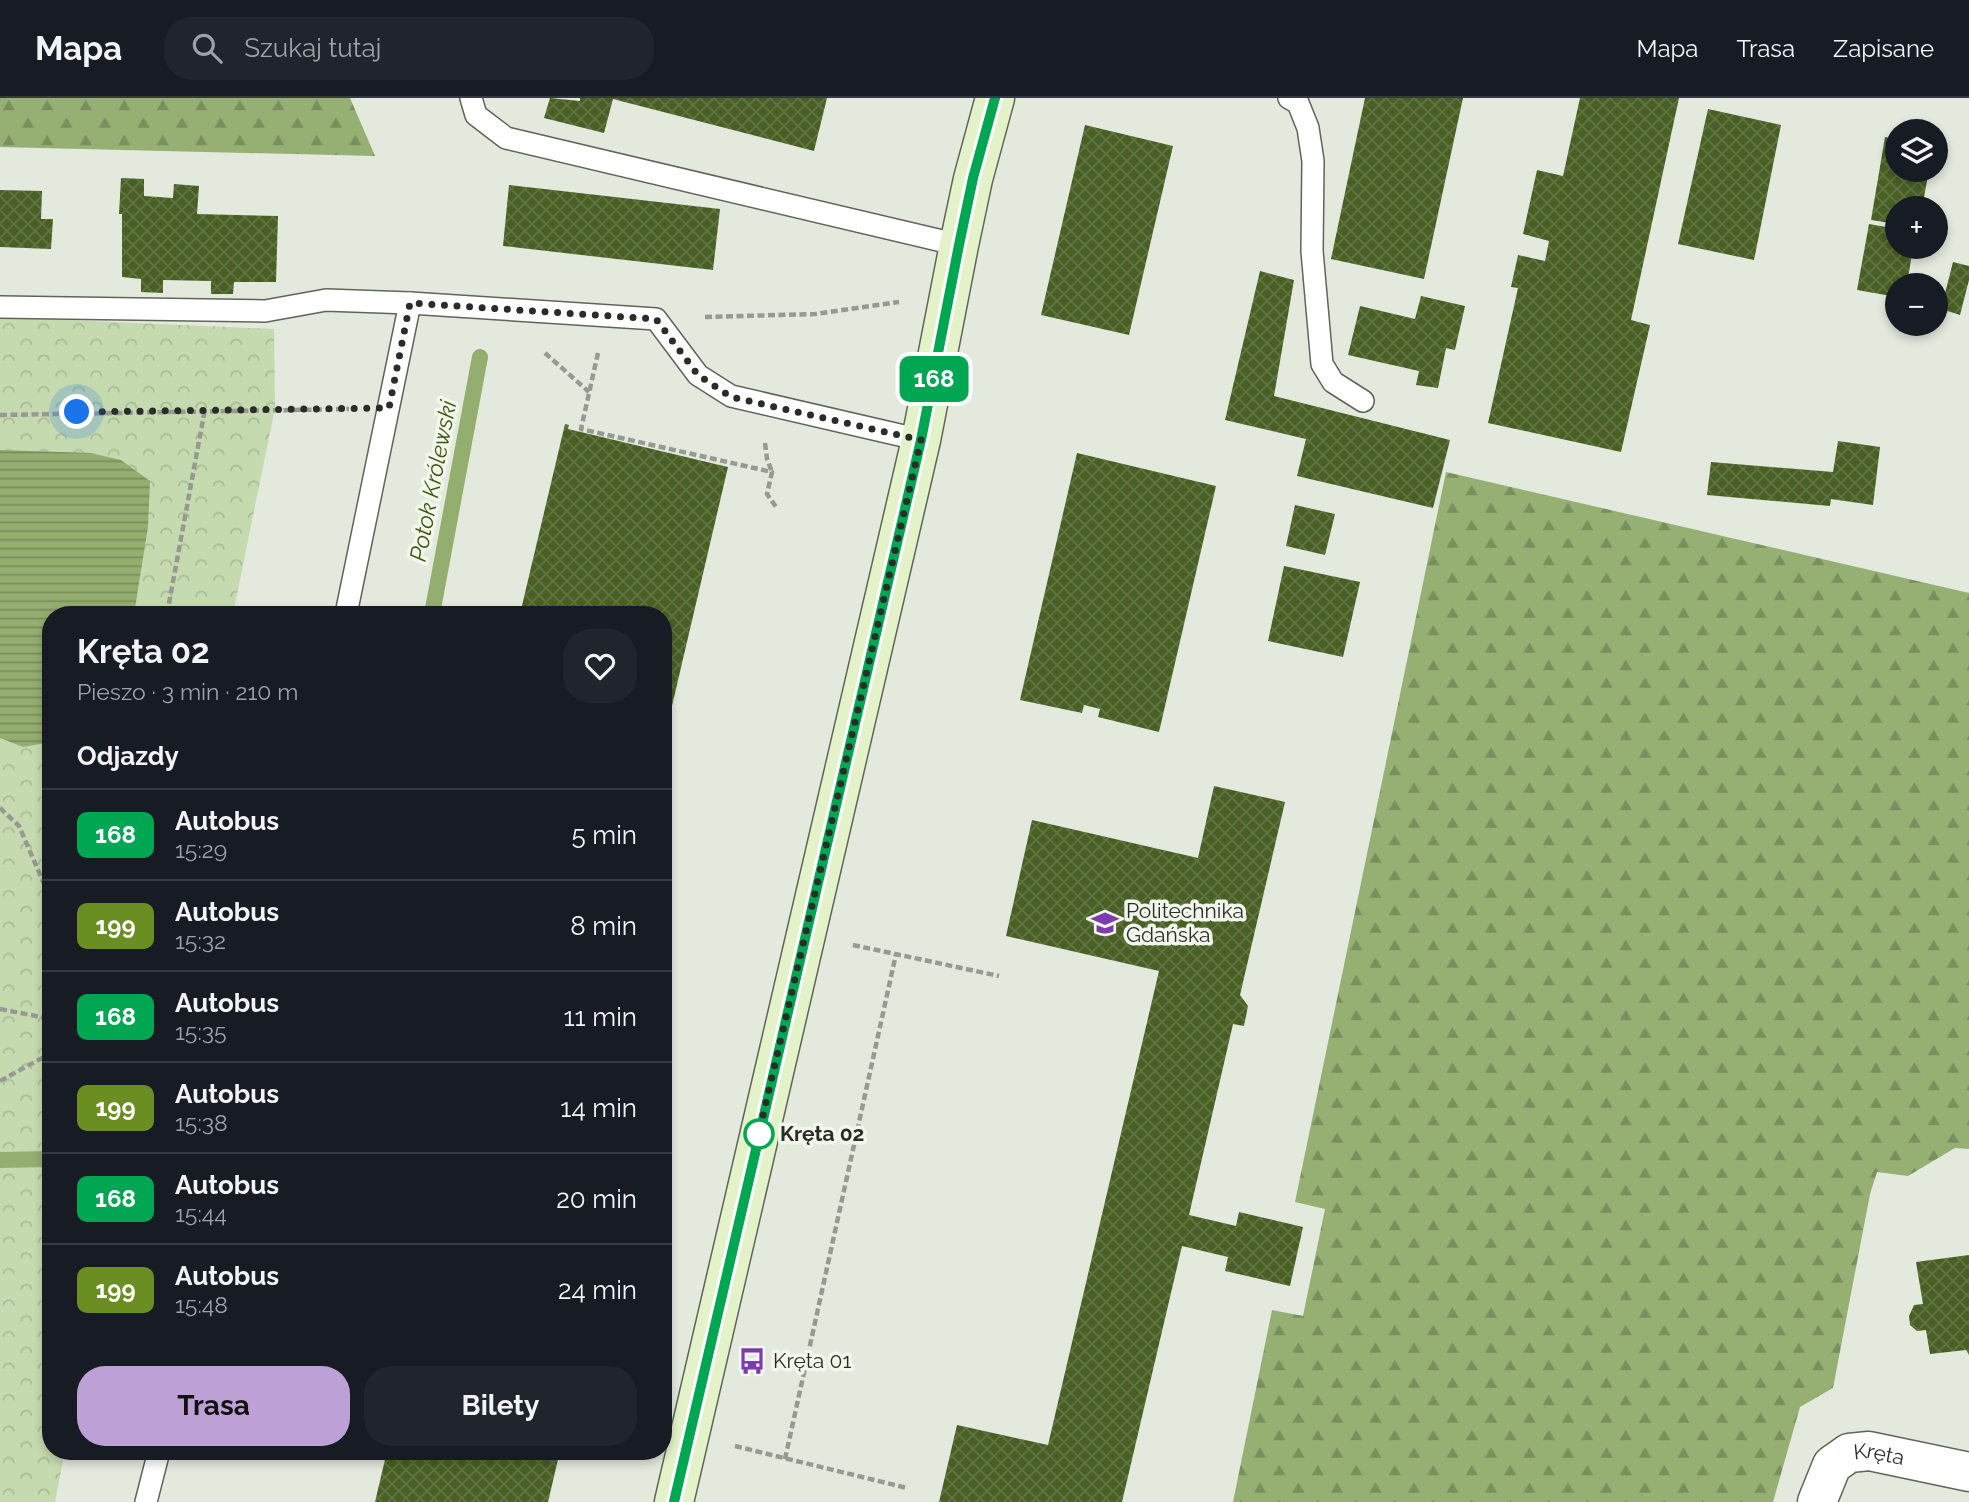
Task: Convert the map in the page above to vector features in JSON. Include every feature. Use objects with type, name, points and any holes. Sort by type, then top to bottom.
[{"type":"main road","points":[[674,1502],[921,440],[973,178],[995,98]]},
{"type":"street","name":"Kręta","points":[[1816,1502],[1832,1465],[1849,1453],[1869,1451],[1969,1472]]},
{"type":"lane","points":[[471,98],[476,115],[506,138],[959,245]]},
{"type":"lane","points":[[1289,98],[1298,103],[1308,128],[1313,161],[1311,251],[1322,364],[1333,382],[1363,401]]},
{"type":"lane","points":[[0,307],[265,311],[326,300],[656,319],[698,375],[731,397],[921,440]]},
{"type":"lane","points":[[348,606],[410,303]]},
{"type":"lane","points":[[146,1502],[157,1460]]},
{"type":"path","points":[[656,319],[815,314],[899,302]]},
{"type":"path","points":[[601,341],[581,429],[772,472],[767,494],[776,507]]},
{"type":"path","points":[[0,415],[205,409],[389,408]]},
{"type":"path","points":[[168,606],[205,409]]},
{"type":"path","points":[[0,808],[19,826],[42,879]]},
{"type":"path","points":[[846,944],[999,976]]},
{"type":"path","points":[[785,1459],[896,954]]},
{"type":"path","points":[[0,1009],[42,1017]]},
{"type":"path","points":[[0,1081],[42,1058]]},
{"type":"path","points":[[736,1447],[907,1488]]},
{"type":"green space","points":[[0,98],[350,98],[375,156],[0,147]]},
{"type":"green space","points":[[0,317],[274,329],[275,408],[235,606],[42,606],[42,1460],[63,1460],[55,1502],[0,1502]]},
{"type":"green space","points":[[1446,472],[1969,593],[1969,1149],[1955,1148],[1908,1176],[1877,1172],[1870,1194],[1833,1388],[1800,1407],[1773,1502],[1233,1502],[1272,1310],[1303,1316],[1325,1209],[1295,1202]]},
{"type":"shaded area","points":[[0,450],[91,453],[121,460],[150,481],[148,527],[135,606],[42,606],[42,744],[23,747],[0,738]]},
{"type":"building","points":[[550,98],[580,101],[580,98],[827,98],[814,151],[613,99],[604,133],[544,118]]},
{"type":"building","points":[[1365,98],[1463,98],[1424,279],[1331,259]]},
{"type":"building","points":[[1580,98],[1679,98],[1631,320],[1650,325],[1621,452],[1488,423],[1518,288],[1511,287],[1518,255],[1545,261],[1549,241],[1523,234],[1537,170],[1563,176]]},
{"type":"building","points":[[1708,109],[1781,125],[1754,260],[1678,244]]},
{"type":"building","points":[[1085,125],[1173,146],[1129,335],[1041,315]]},
{"type":"building","points":[[1885,137],[1885,182],[1927,182],[1924,196],[1885,196],[1885,222],[1871,220]]},
{"type":"building","points":[[121,178],[144,179],[144,196],[173,198],[174,184],[199,186],[197,214],[278,216],[276,282],[234,282],[233,294],[211,294],[211,281],[163,280],[163,293],[141,292],[141,279],[122,277],[122,214],[119,214]]},
{"type":"building","points":[[509,185],[720,209],[713,270],[503,246]]},
{"type":"building","points":[[0,190],[42,191],[41,219],[53,219],[51,249],[0,247]]},
{"type":"building","points":[[1869,224],[1885,227],[1885,259],[1911,259],[1909,273],[1885,273],[1885,295],[1857,290]]},
{"type":"building","points":[[1953,262],[1969,266],[1969,280],[1960,315],[1948,311],[1948,282]]},
{"type":"building","points":[[1260,271],[1294,280],[1274,396],[1450,440],[1433,508],[1297,476],[1306,439],[1225,420]]},
{"type":"building","points":[[1421,296],[1465,306],[1455,350],[1446,348],[1438,388],[1416,385],[1419,371],[1348,355],[1360,306],[1415,319]]},
{"type":"building","points":[[565,424],[569,425],[568,429],[728,467],[672,706],[672,606],[522,606]]},
{"type":"building","points":[[1838,441],[1880,447],[1873,505],[1831,499],[1830,506],[1707,495],[1711,462],[1833,472]]},
{"type":"building","points":[[1077,453],[1216,486],[1159,732],[1098,717],[1100,709],[1084,705],[1082,713],[1020,700]]},
{"type":"building","points":[[1295,505],[1335,514],[1325,555],[1286,546]]},
{"type":"building","points":[[1284,566],[1360,582],[1343,657],[1268,641]]},
{"type":"building","points":[[1214,786],[1285,802],[1240,995],[1248,1006],[1244,1026],[1233,1024],[1189,1215],[1236,1226],[1239,1212],[1303,1227],[1290,1286],[1225,1271],[1228,1257],[1182,1246],[1122,1502],[939,1502],[957,1425],[1048,1445],[1159,971],[1006,936],[1032,820],[1198,858]]},
{"type":"building","points":[[1969,1255],[1969,1355],[1966,1350],[1930,1354],[1926,1330],[1917,1331],[1910,1325],[1909,1316],[1914,1305],[1923,1304],[1916,1262]]},
{"type":"building","points":[[385,1460],[558,1460],[548,1502],[375,1502]]},
{"type":"waterway","name":"Potok Królewski","points":[[433,606],[480,357]]},
{"type":"waterway","points":[[0,1160],[42,1159]]},
{"type":"bus line","name":"168","points":[[674,1502],[931,397],[973,178],[995,98]]},
{"type":"place","name":"Politechnika Gdańska","points":[[1105,923]]},
{"type":"place","name":"Kręta 02","points":[[759,1134]]},
{"type":"place","name":"Kręta 01","points":[[752,1361]]},
{"type":"route","points":[[77,412],[389,408],[410,303],[656,319],[698,375],[731,397],[921,440],[757,1141],[759,1134]]}]
